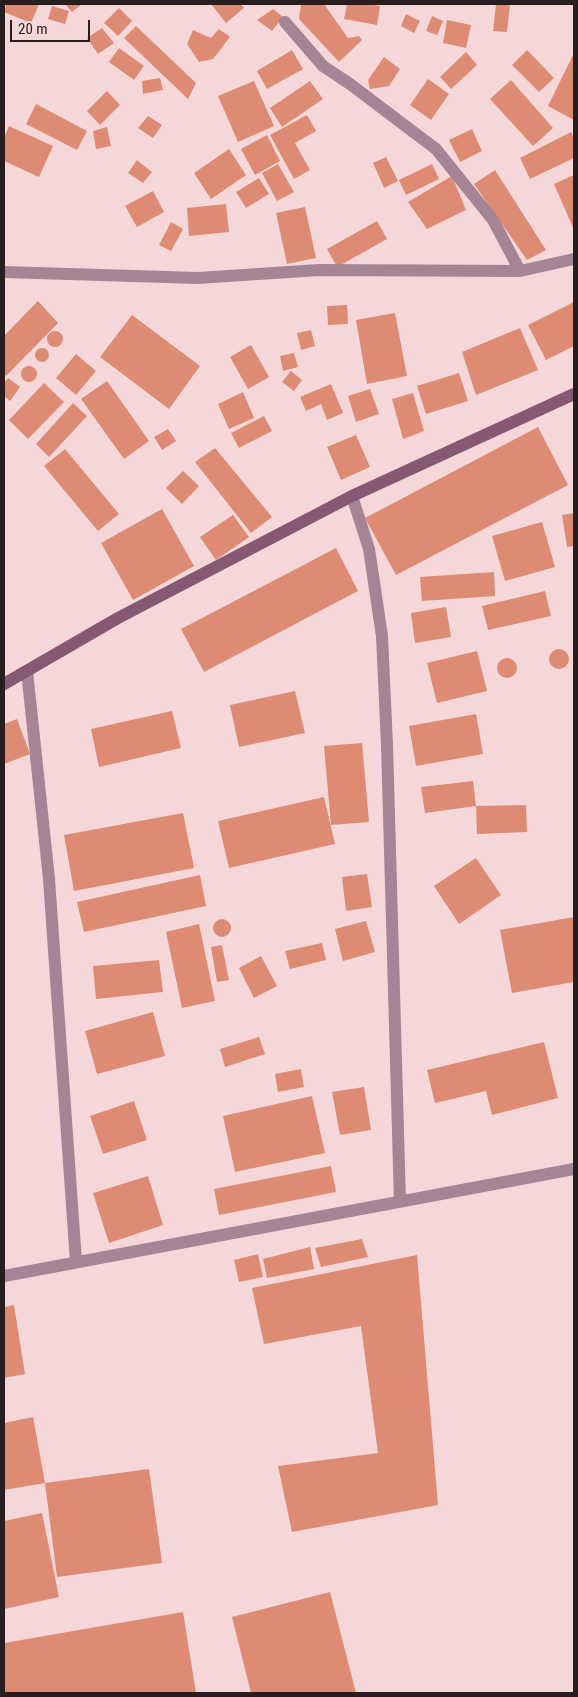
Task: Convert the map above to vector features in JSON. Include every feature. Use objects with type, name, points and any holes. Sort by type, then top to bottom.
[{"type":"street","points":[[284,22],[323,66],[436,149],[493,220],[520,271]]},
{"type":"street","points":[[4,272],[198,278],[319,270],[520,271],[574,259]]},
{"type":"street","points":[[4,684],[118,618],[352,496],[574,394]]},
{"type":"street","points":[[352,496],[369,549],[382,636],[400,1202]]},
{"type":"street","points":[[27,671],[49,878],[76,1262]]},
{"type":"street","points":[[4,1276],[574,1169]]},
{"type":"building","points":[[5,4],[39,4],[31,23],[4,12]]},
{"type":"building","points":[[65,4],[82,4],[72,12]]},
{"type":"building","points":[[211,4],[241,4],[244,8],[226,23]]},
{"type":"building","points":[[301,4],[324,4],[348,38],[359,36],[362,40],[339,62],[299,19]]},
{"type":"building","points":[[347,4],[380,6],[377,25],[344,19]]},
{"type":"building","points":[[496,4],[510,4],[507,32],[493,31]]},
{"type":"building","points":[[52,6],[69,11],[65,24],[48,19]]},
{"type":"building","points":[[119,8],[132,21],[118,36],[104,23]]},
{"type":"building","points":[[273,9],[283,17],[272,31],[257,20]]},
{"type":"building","points":[[406,14],[420,21],[414,33],[401,26]]},
{"type":"building","points":[[432,16],[443,21],[437,35],[426,31]]},
{"type":"building","points":[[447,20],[471,25],[466,48],[443,43]]},
{"type":"building","points":[[136,26],[196,83],[188,99],[124,38]]},
{"type":"building","points":[[102,28],[114,43],[98,54],[87,38]]},
{"type":"building","points":[[219,29],[230,37],[213,59],[199,62],[187,44],[193,30],[211,38]]},
{"type":"building","points":[[119,48],[144,66],[134,80],[109,62]]},
{"type":"building","points":[[292,50],[303,69],[267,89],[257,71]]},
{"type":"building","points":[[527,50],[554,78],[539,92],[512,65]]},
{"type":"building","points":[[466,52],[477,65],[451,89],[440,77]]},
{"type":"building","points":[[574,53],[574,120],[548,106]]},
{"type":"building","points":[[384,57],[400,69],[389,86],[370,89],[368,80]]},
{"type":"building","points":[[160,78],[163,90],[143,94],[142,81]]},
{"type":"building","points":[[428,79],[449,94],[431,120],[410,105]]},
{"type":"building","points":[[511,80],[553,128],[533,146],[490,99]]},
{"type":"building","points":[[254,81],[274,126],[238,142],[218,96]]},
{"type":"building","points":[[310,81],[323,99],[282,127],[270,108]]},
{"type":"building","points":[[107,91],[120,105],[100,125],[87,111]]},
{"type":"building","points":[[36,104],[87,131],[77,150],[26,124]]},
{"type":"building","points":[[307,115],[316,131],[295,143],[310,170],[294,179],[270,135]]},
{"type":"building","points":[[148,116],[162,125],[153,138],[138,128]]},
{"type":"building","points":[[9,126],[53,146],[39,177],[4,161],[4,138]]},
{"type":"building","points":[[107,127],[111,146],[96,149],[93,131]]},
{"type":"building","points":[[472,129],[482,151],[460,162],[449,140]]},
{"type":"building","points":[[571,132],[574,138],[574,158],[530,179],[520,158]]},
{"type":"building","points":[[267,135],[280,161],[255,175],[241,149]]},
{"type":"building","points":[[229,149],[246,175],[211,199],[194,173]]},
{"type":"building","points":[[386,157],[398,181],[384,188],[373,163]]},
{"type":"building","points":[[137,160],[152,172],[143,183],[128,173]]},
{"type":"building","points":[[278,164],[294,192],[277,201],[262,173]]},
{"type":"building","points":[[432,164],[439,179],[406,195],[399,180]]},
{"type":"building","points":[[495,170],[546,250],[527,260],[474,184]]},
{"type":"building","points":[[574,175],[574,230],[554,184]]},
{"type":"building","points":[[452,176],[466,210],[427,229],[408,202]]},
{"type":"building","points":[[259,178],[269,194],[246,208],[236,192]]},
{"type":"building","points":[[153,191],[164,212],[137,227],[125,206]]},
{"type":"building","points":[[226,204],[229,232],[189,236],[187,208]]},
{"type":"building","points":[[305,207],[316,258],[287,264],[276,213]]},
{"type":"building","points":[[377,221],[387,239],[337,267],[327,249]]},
{"type":"building","points":[[171,222],[183,229],[171,251],[159,245]]},
{"type":"building","points":[[38,301],[58,323],[6,376],[4,373],[4,336]]},
{"type":"building","points":[[574,302],[574,346],[546,360],[528,325]]},
{"type":"building","points":[[347,305],[348,324],[328,325],[327,306]]},
{"type":"building","points":[[395,313],[407,376],[367,384],[356,320]]},
{"type":"building","points":[[132,315],[200,366],[169,409],[100,357]]},
{"type":"building","points":[[520,328],[538,370],[476,395],[462,352]]},
{"type":"building","points":[[311,330],[315,346],[301,350],[297,333]]},
{"type":"building","points":[[52,331],[58,331],[63,336],[61,345],[52,347],[47,342],[47,336]]},
{"type":"building","points":[[251,345],[269,377],[248,389],[230,357]]},
{"type":"building","points":[[39,348],[45,348],[49,355],[45,362],[39,362],[35,358],[35,352]]},
{"type":"building","points":[[294,353],[298,367],[283,371],[280,356]]},
{"type":"building","points":[[76,354],[96,371],[76,395],[56,378]]},
{"type":"building","points":[[29,366],[35,368],[37,374],[35,380],[29,382],[23,380],[21,374],[23,368]]},
{"type":"building","points":[[291,371],[302,380],[294,391],[282,382]]},
{"type":"building","points":[[459,373],[468,401],[426,414],[417,386]]},
{"type":"building","points":[[8,378],[20,387],[10,401],[4,396],[4,383]]},
{"type":"building","points":[[107,381],[149,441],[124,459],[81,399]]},
{"type":"building","points":[[44,383],[64,402],[28,439],[9,420]]},
{"type":"building","points":[[331,384],[343,413],[327,420],[321,404],[306,411],[300,397]]},
{"type":"building","points":[[370,389],[379,414],[356,422],[348,396]]},
{"type":"building","points":[[243,392],[254,418],[229,429],[218,404]]},
{"type":"building","points":[[413,393],[424,431],[403,439],[392,399]]},
{"type":"building","points":[[73,403],[87,416],[49,457],[36,444]]},
{"type":"building","points":[[264,416],[272,431],[239,448],[231,433]]},
{"type":"building","points":[[538,427],[568,485],[396,575],[365,518]]},
{"type":"building","points":[[168,429],[176,441],[162,450],[154,437]]},
{"type":"building","points":[[356,435],[370,467],[341,480],[327,447]]},
{"type":"building","points":[[215,448],[272,517],[251,533],[195,462]]},
{"type":"building","points":[[65,449],[119,514],[98,531],[44,466]]},
{"type":"building","points":[[183,471],[199,486],[182,504],[166,488]]},
{"type":"building","points":[[162,509],[194,566],[133,600],[101,543]]},
{"type":"building","points":[[574,513],[574,546],[567,547],[562,515]]},
{"type":"building","points":[[233,515],[249,537],[216,560],[200,537]]},
{"type":"building","points":[[542,522],[555,567],[505,581],[492,536]]},
{"type":"building","points":[[336,548],[358,591],[204,672],[181,629]]},
{"type":"building","points":[[494,572],[495,596],[422,601],[420,577]]},
{"type":"building","points":[[545,591],[551,616],[488,630],[482,606]]},
{"type":"building","points":[[446,607],[451,637],[415,643],[411,613]]},
{"type":"building","points":[[555,649],[563,649],[569,655],[569,663],[563,669],[555,669],[549,663],[549,655]]},
{"type":"building","points":[[477,651],[487,691],[437,703],[427,663]]},
{"type":"building","points":[[507,658],[514,661],[517,668],[514,675],[507,678],[500,675],[497,668],[500,661]]},
{"type":"building","points":[[295,691],[305,733],[239,747],[230,705]]},
{"type":"building","points":[[172,711],[181,748],[99,767],[91,729]]},
{"type":"building","points":[[476,714],[483,754],[416,766],[409,726]]},
{"type":"building","points":[[17,719],[30,754],[4,764],[4,724]]},
{"type":"building","points":[[362,743],[369,822],[331,825],[324,746]]},
{"type":"building","points":[[473,781],[476,806],[425,813],[421,787]]},
{"type":"building","points":[[324,797],[335,844],[229,868],[218,821]]},
{"type":"building","points":[[526,805],[527,832],[477,834],[476,806]]},
{"type":"building","points":[[183,813],[194,868],[74,891],[64,835]]},
{"type":"building","points":[[476,858],[501,895],[459,924],[434,886]]},
{"type":"building","points":[[367,874],[372,907],[346,911],[342,877]]},
{"type":"building","points":[[200,875],[206,906],[84,932],[77,902]]},
{"type":"building","points":[[574,917],[574,982],[512,993],[500,930]]},
{"type":"building","points":[[222,919],[228,922],[231,928],[228,934],[222,937],[216,934],[213,928],[216,922]]},
{"type":"building","points":[[366,921],[375,952],[343,961],[335,929]]},
{"type":"building","points":[[199,924],[215,1001],[182,1008],[166,932]]},
{"type":"building","points":[[322,943],[326,960],[290,969],[285,951]]},
{"type":"building","points":[[222,945],[229,980],[217,982],[211,947]]},
{"type":"building","points":[[261,956],[277,986],[254,998],[239,968]]},
{"type":"building","points":[[159,960],[163,992],[96,999],[93,966]]},
{"type":"building","points":[[153,1012],[165,1056],[97,1074],[85,1031]]},
{"type":"building","points":[[259,1037],[265,1054],[225,1067],[220,1049]]},
{"type":"building","points":[[544,1042],[558,1098],[492,1115],[486,1091],[435,1103],[427,1070]]},
{"type":"building","points":[[301,1069],[304,1087],[278,1092],[275,1074]]},
{"type":"building","points":[[364,1087],[371,1130],[340,1135],[332,1092]]},
{"type":"building","points":[[312,1096],[325,1153],[235,1172],[223,1116]]},
{"type":"building","points":[[134,1101],[147,1140],[103,1154],[90,1116]]},
{"type":"building","points":[[331,1166],[336,1192],[219,1215],[214,1189]]},
{"type":"building","points":[[148,1176],[163,1225],[109,1243],[93,1193]]},
{"type":"building","points":[[362,1239],[368,1257],[321,1267],[315,1248]]},
{"type":"building","points":[[310,1247],[314,1269],[267,1278],[263,1259]]},
{"type":"building","points":[[258,1254],[263,1277],[239,1282],[234,1260]]},
{"type":"building","points":[[417,1255],[438,1505],[292,1532],[278,1466],[378,1453],[361,1326],[264,1344],[252,1288]]},
{"type":"building","points":[[14,1305],[25,1374],[4,1378],[4,1307]]},
{"type":"building","points":[[33,1417],[45,1483],[4,1490],[4,1423]]},
{"type":"building","points":[[149,1469],[162,1563],[57,1577],[45,1483]]},
{"type":"building","points":[[42,1513],[59,1597],[4,1609],[4,1521]]},
{"type":"building","points":[[330,1592],[356,1693],[251,1693],[232,1617]]},
{"type":"building","points":[[183,1612],[196,1693],[4,1693],[4,1643]]}]
